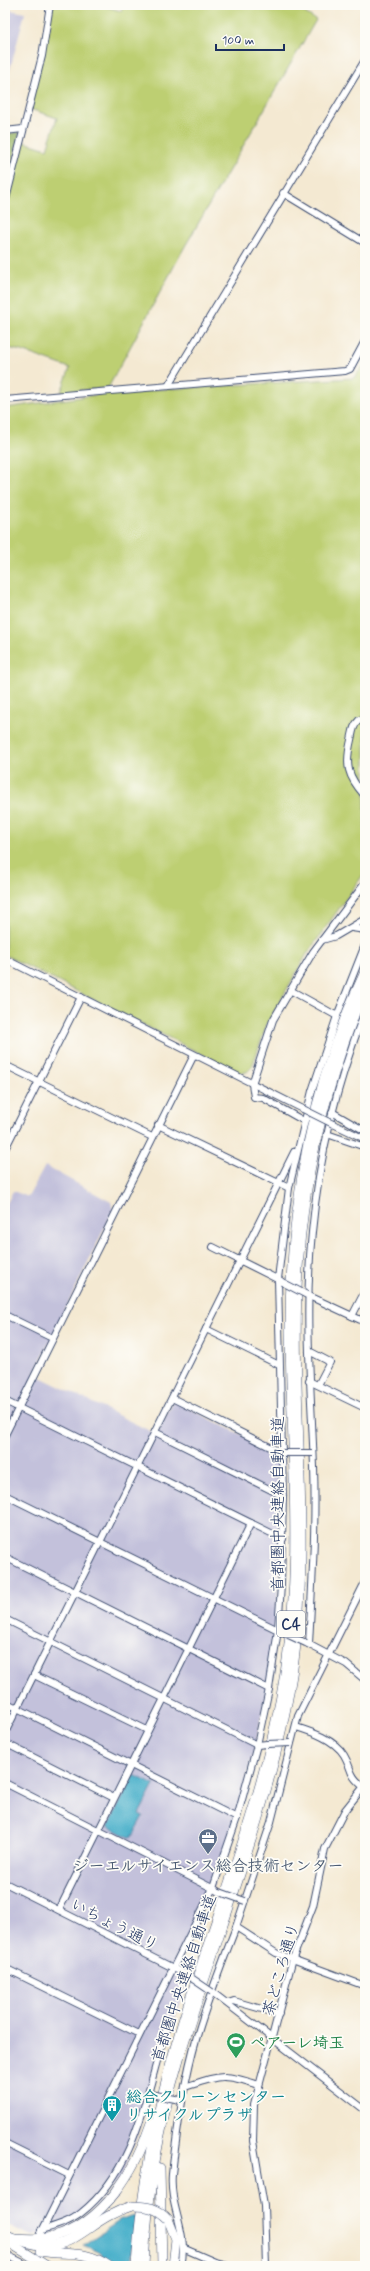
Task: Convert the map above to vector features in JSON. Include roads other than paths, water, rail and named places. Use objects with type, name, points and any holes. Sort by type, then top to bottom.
[{"type":"highway","name":"首都圏中央連絡自動車道","points":[[136,2266],[148,2168],[160,2105],[175,2048],[266,1770],[282,1692],[292,1618],[295,1564],[290,1332],[291,1271],[294,1230],[303,1168],[316,1110],[339,1036],[365,972]]},
{"type":"highway","name":"首都圏中央連絡自動車道","points":[[144,2266],[154,2169],[178,2062],[261,1813],[281,1734],[292,1673],[299,1619],[302,1565],[297,1332],[298,1271],[301,1231],[310,1169],[328,1091],[345,1038],[365,988]]},
{"type":"highway","points":[[7,2237],[43,2239],[63,2233],[90,2217],[114,2194],[139,2155],[175,2048]]},
{"type":"highway","points":[[162,2266],[160,2165],[163,2133],[178,2062]]},
{"type":"highway","points":[[7,2237],[28,2244],[48,2246],[62,2244],[76,2238],[112,2215],[132,2206],[151,2208],[158,2211],[168,2219],[176,2238],[174,2266]]},
{"type":"highway","points":[[7,2237],[47,2266]]},
{"type":"highway","points":[[7,2237],[32,2249],[82,2253],[97,2258],[109,2266]]},
{"type":"street","points":[[5,203],[42,56],[50,5]]},
{"type":"street","points":[[168,386],[283,193],[365,60]]},
{"type":"street","points":[[5,130],[23,129]]},
{"type":"street","points":[[283,193],[365,243]]},
{"type":"street","points":[[5,400],[345,371],[350,369],[365,341]]},
{"type":"street","points":[[359,720],[353,728],[347,762],[351,776],[364,793]]},
{"type":"street","points":[[304,1121],[263,1098],[254,1097],[252,1084],[273,1020],[322,940],[365,883]]},
{"type":"street","points":[[322,940],[352,928],[365,920]]},
{"type":"street","points":[[352,928],[365,930]]},
{"type":"street","points":[[167,2027],[150,2094],[135,2138],[120,2167],[101,2194],[81,2214],[63,2224],[41,2233],[139,2034],[215,1889],[237,1818],[257,1745],[280,1631],[283,1496],[279,1365],[280,1280],[289,1188],[304,1121],[337,1016],[365,946]]},
{"type":"street","points":[[5,959],[194,1055],[365,1139]]},
{"type":"street","points":[[290,990],[337,1016]]},
{"type":"street","points":[[5,1149],[80,997]]},
{"type":"street","points":[[307,1644],[314,1556],[314,1468],[309,1381],[308,1295],[312,1234],[327,1134],[332,1112],[350,1047],[365,1011]]},
{"type":"street","points":[[5,1435],[158,1124],[194,1055]]},
{"type":"street","points":[[5,1064],[152,1138]]},
{"type":"street","points":[[332,1112],[365,1131]]},
{"type":"street","points":[[158,1124],[289,1188]]},
{"type":"street","points":[[327,1134],[365,1147]]},
{"type":"street","points":[[5,1733],[298,1144]]},
{"type":"street","points":[[213,1247],[365,1322]]},
{"type":"street","points":[[352,1316],[365,1291]]},
{"type":"street","points":[[5,1315],[52,1338]]},
{"type":"street","points":[[206,1329],[279,1365]]},
{"type":"street","points":[[309,1351],[330,1362],[318,1385]]},
{"type":"street","points":[[309,1381],[365,1408]]},
{"type":"street","points":[[172,1398],[282,1453],[313,1453]]},
{"type":"street","points":[[5,1401],[283,1538]]},
{"type":"street","points":[[155,1432],[283,1496]]},
{"type":"street","points":[[5,1495],[329,1654],[353,1669],[365,1680]]},
{"type":"street","points":[[59,1910],[163,1697],[251,1523]]},
{"type":"street","points":[[5,1557],[269,1689]]},
{"type":"street","points":[[181,2266],[185,2249],[172,2199],[172,2175],[181,2101],[197,2037],[271,1822],[298,1716],[365,1582]]},
{"type":"street","points":[[5,1619],[257,1745],[291,1743]]},
{"type":"street","points":[[34,1675],[147,1730]]},
{"type":"street","points":[[5,1702],[237,1818]]},
{"type":"street","points":[[296,1727],[321,1736],[337,1748],[344,1756],[351,1775],[364,1787]]},
{"type":"street","points":[[5,1744],[114,1798]]},
{"type":"street","points":[[5,1783],[99,1829],[215,1889],[245,1901]]},
{"type":"street","name":"茶どころ通り","points":[[266,2266],[263,2200],[253,2141],[252,2120],[259,2085],[280,2014],[293,1958],[313,1906],[325,1848],[345,1810],[364,1787]]},
{"type":"street","name":"いちょう通り","points":[[5,1883],[187,1975],[228,2003],[365,2110]]},
{"type":"street","points":[[236,1927],[276,1953],[293,1958],[365,1986]]},
{"type":"street","points":[[5,1968],[139,2034]]},
{"type":"street","points":[[228,2003],[234,2001],[280,2014]]},
{"type":"street","points":[[185,2087],[220,2076],[235,2077],[259,2085]]},
{"type":"street","points":[[150,2094],[181,2101]]},
{"type":"street","points":[[5,2143],[69,2175]]},
{"type":"street","points":[[185,2249],[213,2262],[232,2266]]},
{"type":"street","points":[[5,2254],[26,2263]]},
{"type":"water","points":[[134,1775],[154,1785],[139,1814],[143,1816],[131,1838],[108,1826]]},
{"type":"water","points":[[136,2215],[131,2266],[115,2266],[99,2252],[83,2245],[119,2221]]},
{"type":"tunnel","points":[[359,720],[365,715]]},
{"type":"place","name":"ジーエルサイエンス総合技術センター","points":[[208,1855]]},
{"type":"place","name":"ペアーレ埼玉","points":[[236,2059]]},
{"type":"place","name":"総合クリーンセンター リサイクルプラザ","points":[[112,2122]]}]
